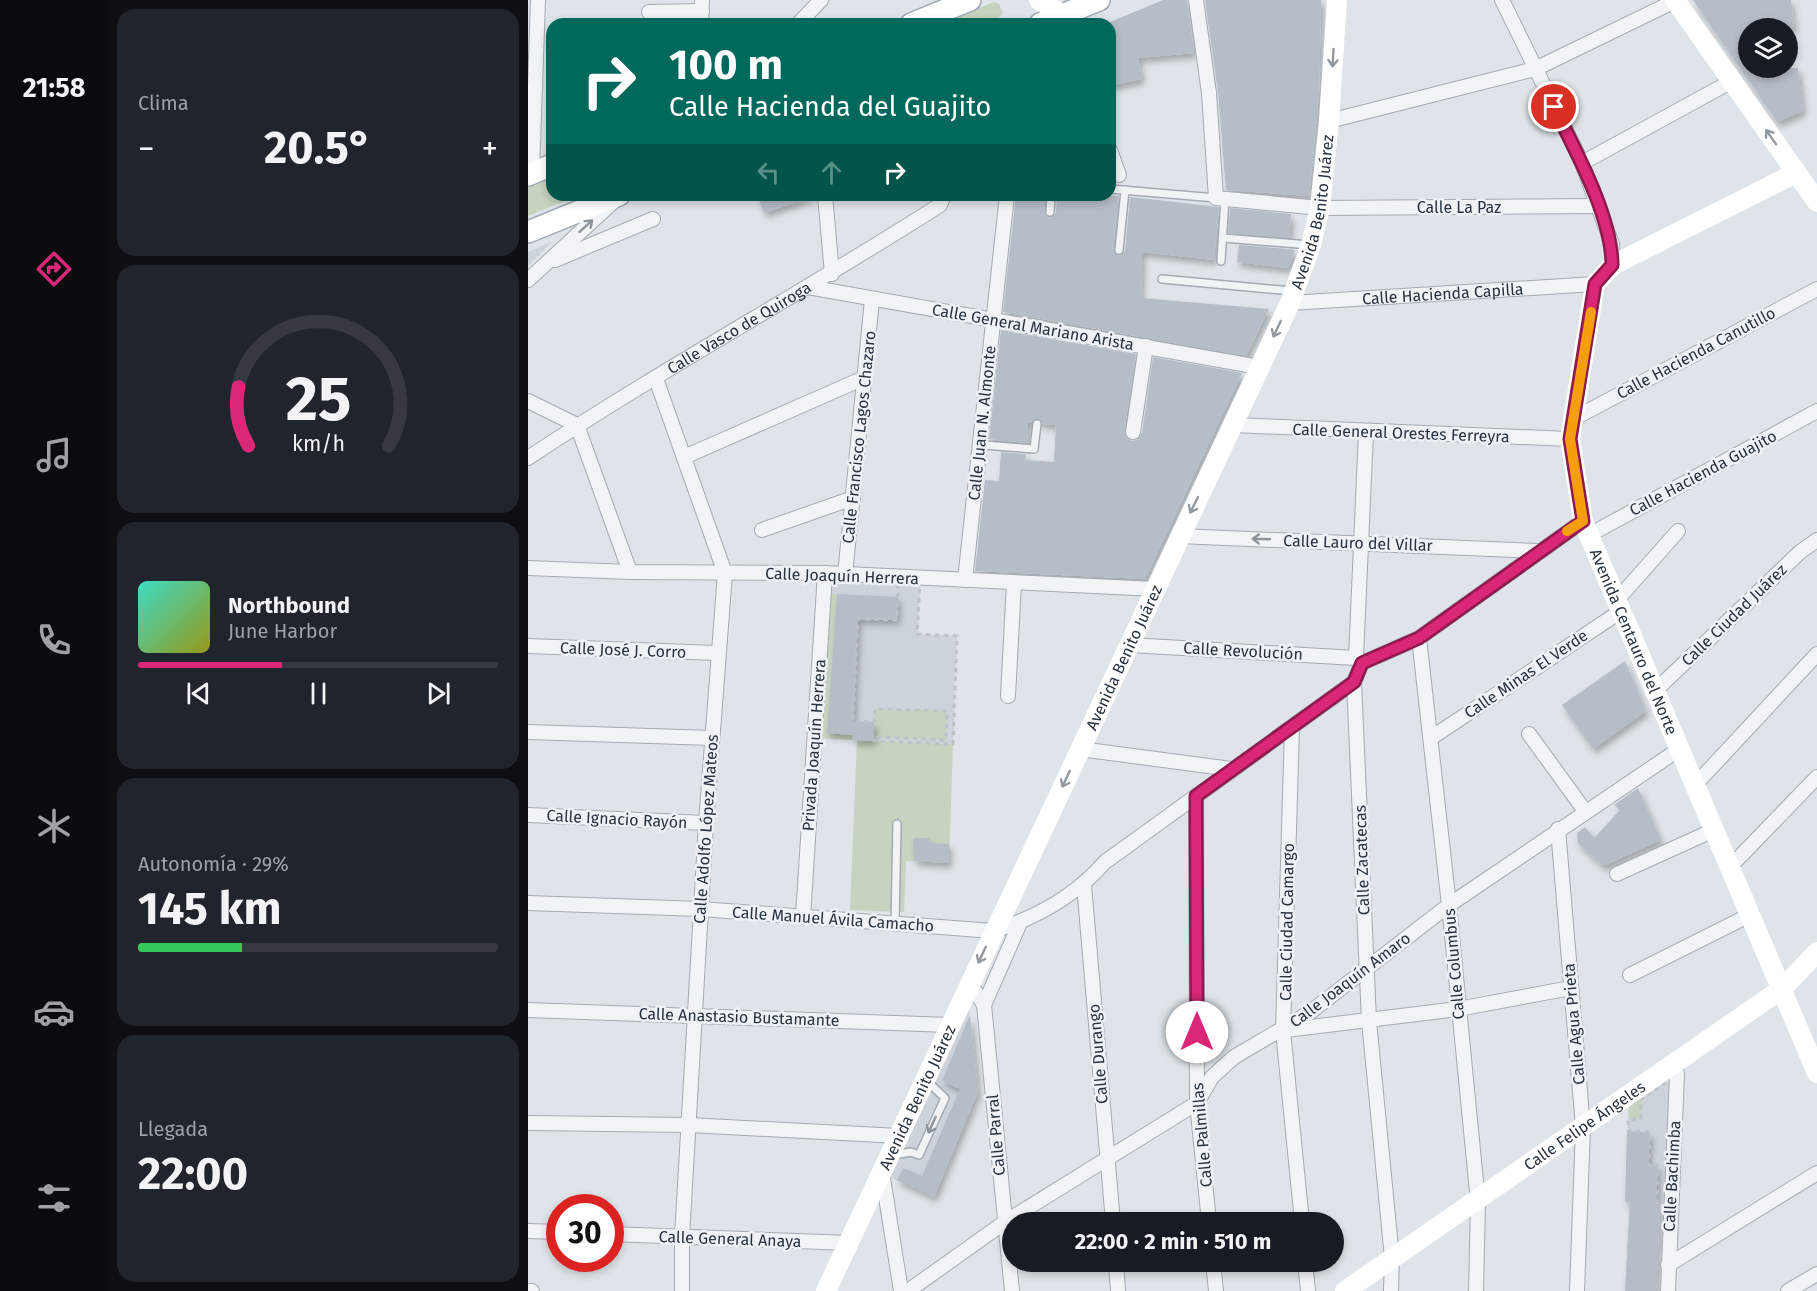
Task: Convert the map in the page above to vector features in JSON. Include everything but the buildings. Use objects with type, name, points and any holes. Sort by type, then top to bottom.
[{"type":"main road","points":[[925,18],[970,0]]},
{"type":"main road","points":[[1067,18],[1099,0]]},
{"type":"main road","points":[[531,167],[546,166]]},
{"type":"main road","points":[[528,232],[605,201]]},
{"type":"street","points":[[531,167],[538,0]]},
{"type":"street","points":[[804,18],[821,0]]},
{"type":"street","points":[[1039,0],[1063,18]]},
{"type":"street","points":[[1196,0],[1221,198]]},
{"type":"street","name":"Avenida Benito Juárez","points":[[826,1291],[1292,297],[1311,245],[1320,208],[1329,121],[1336,0]]},
{"type":"street","points":[[1502,0],[1581,163],[1612,244],[1612,265]]},
{"type":"street","points":[[1329,121],[1535,69],[1675,1],[1817,202]]},
{"type":"street","points":[[649,12],[702,12]]},
{"type":"street","points":[[1581,163],[1732,81]]},
{"type":"street","points":[[1116,167],[1119,175]]},
{"type":"street","points":[[1595,284],[1612,265],[1796,173]]},
{"type":"street","name":"Calle La Paz","points":[[1221,198],[1320,208],[1598,206]]},
{"type":"street","points":[[528,280],[613,201]]},
{"type":"street","points":[[826,201],[832,274]]},
{"type":"street","name":"Calle Vasco de Quiroga","points":[[528,458],[577,425],[808,286],[832,274],[940,205],[942,201]]},
{"type":"street","name":"Calle Juan N. Almonte","points":[[965,580],[1006,201]]},
{"type":"street","points":[[544,264],[653,219]]},
{"type":"street","name":"Calle Hacienda Capilla","points":[[1292,297],[1595,284]]},
{"type":"street","name":"Avenida Centauro del Norte","points":[[1595,284],[1570,439],[1586,528],[1678,750],[1752,914],[1815,1064]]},
{"type":"street","name":"Calle General Mariano Arista","points":[[808,286],[872,300],[1259,367]]},
{"type":"street","name":"Calle Hacienda Canutillo","points":[[1575,418],[1817,289]]},
{"type":"street","name":"Calle Francisco Lagos Chazaro","points":[[845,575],[872,300]]},
{"type":"street","points":[[1133,432],[1146,346]]},
{"type":"street","points":[[684,457],[864,378]]},
{"type":"street","name":"Calle Adolfo López Mateos","points":[[656,379],[725,573],[717,653],[706,823],[682,1237],[682,1291]]},
{"type":"street","points":[[528,401],[577,425],[630,572]]},
{"type":"street","name":"Calle Hacienda Guajito","points":[[1359,661],[1419,638],[1538,551],[1817,411]]},
{"type":"street","name":"Calle General Orestes Ferreyra","points":[[1233,426],[1570,439]]},
{"type":"street","name":"Calle Zacatecas","points":[[1366,432],[1359,661],[1354,682],[1369,1021],[1392,1258],[1391,1291]]},
{"type":"street","points":[[762,530],[853,498]]},
{"type":"street","name":"Calle Minas El Verde","points":[[1431,738],[1619,605],[1678,531]]},
{"type":"street","name":"Calle Lauro del Villar","points":[[1179,536],[1538,551]]},
{"type":"street","name":"Calle Ciudad Juárez","points":[[1654,692],[1800,552],[1817,540]]},
{"type":"street","name":"Calle Joaquín Herrera","points":[[529,565],[630,572],[825,573],[1155,589]]},
{"type":"street","name":"Privada Joaquín Herrera","points":[[803,917],[825,573]]},
{"type":"street","points":[[1008,696],[1014,583]]},
{"type":"street","name":"Calle Columbus","points":[[1419,638],[1449,905],[1478,1202],[1476,1291]]},
{"type":"street","name":"Calle Revolución","points":[[1130,645],[1359,661]]},
{"type":"street","name":"Calle José J. Corro","points":[[528,646],[717,653]]},
{"type":"street","points":[[1694,786],[1817,654]]},
{"type":"street","points":[[993,931],[1020,923],[1084,885],[1105,862],[1354,682]]},
{"type":"street","name":"Calle Ciudad Camargo","points":[[1292,728],[1283,1030],[1301,1212]]},
{"type":"street","points":[[528,732],[712,738]]},
{"type":"street","points":[[1529,734],[1585,811]]},
{"type":"street","points":[[1080,749],[1231,770]]},
{"type":"street","name":"Calle Joaquín Amaro","points":[[1021,1212],[1197,1103],[1212,1077],[1234,1057],[1258,1041],[1283,1030],[1449,905],[1558,829],[1678,750]]},
{"type":"street","points":[[1730,867],[1817,777]]},
{"type":"street","name":"Calle Palmillas","points":[[1196,796],[1197,1103],[1208,1212]]},
{"type":"street","name":"Calle Ignacio Rayón","points":[[528,815],[706,823]]},
{"type":"street","name":"Calle Agua Prieta","points":[[1558,829],[1583,1127],[1577,1291]]},
{"type":"street","points":[[1617,874],[1714,830]]},
{"type":"street","name":"Calle Durango","points":[[1084,885],[1112,1212]]},
{"type":"street","name":"Calle Manuel Ávila Camacho","points":[[528,903],[701,909],[993,931]]},
{"type":"street","points":[[1630,975],[1752,914]]},
{"type":"street","points":[[984,1005],[1020,923]]},
{"type":"street","name":"Calle Felipe Ángeles","points":[[1345,1291],[1478,1202],[1783,988],[1817,952]]},
{"type":"street","name":"Calle Parral","points":[[969,983],[984,1005],[1004,1212]]},
{"type":"street","points":[[1283,1030],[1458,1009],[1572,988]]},
{"type":"street","name":"Calle Anastasio Bustamante","points":[[528,1010],[695,1014],[950,1025]]},
{"type":"street","name":"Calle Bachimba","points":[[1668,1291],[1677,1074],[1675,1062]]},
{"type":"street","points":[[528,1123],[689,1125],[899,1136]]},
{"type":"street","points":[[886,1164],[901,1291]]},
{"type":"street","points":[[1668,1265],[1817,1173]]},
{"type":"street","name":"Calle Joaquín Amaro","points":[[908,1291],[1002,1224]]},
{"type":"street","points":[[528,1231],[546,1232]]},
{"type":"street","name":"Calle General Anaya","points":[[624,1235],[849,1243]]},
{"type":"street","name":"Calle Parral","points":[[1010,1272],[1012,1291]]},
{"type":"street","points":[[1117,1272],[1118,1291]]},
{"type":"street","points":[[1214,1272],[1216,1291]]},
{"type":"street","points":[[1306,1272],[1308,1291]]},
{"type":"street","points":[[1788,1291],[1817,1274]]},
{"type":"lane","points":[[1116,189],[1221,198],[1221,261]]},
{"type":"lane","points":[[1119,250],[1125,190]]},
{"type":"lane","points":[[1050,212],[1051,201]]},
{"type":"lane","points":[[1222,238],[1311,245]]},
{"type":"lane","points":[[1162,279],[1292,297]]},
{"type":"lane","points":[[984,445],[1034,449],[1037,424]]},
{"type":"lane","points":[[895,925],[897,824]]},
{"type":"lane","points":[[886,1164],[911,1152],[919,1155],[945,1098],[937,1094],[926,1078]]},
{"type":"path","points":[[898,583],[920,584],[917,634],[957,636],[953,744],[874,741],[874,738],[946,740],[947,711],[875,709],[874,722],[853,722],[858,619],[897,620],[898,583]]},
{"type":"path","points":[[1657,1203],[1658,1166],[1649,1165],[1650,1132],[1628,1131],[1628,1120],[1641,1118],[1641,1099],[1673,1078],[1666,1204]]},
{"type":"shaded area","points":[[553,241],[528,266],[528,252]]},
{"type":"shaded area","points":[[828,580],[920,584],[918,634],[957,636],[953,744],[818,738]]},
{"type":"shaded area","points":[[968,1003],[978,1092],[934,1197],[889,1177]]},
{"type":"shaded area","points":[[1673,1077],[1666,1204],[1660,1204],[1656,1291],[1625,1291],[1630,1202],[1625,1202],[1629,1107]]},
{"type":"green space","points":[[994,2],[999,4],[1003,13],[998,18],[953,18]]},
{"type":"green space","points":[[546,180],[546,201],[564,201],[528,216],[528,187]]},
{"type":"green space","points":[[827,594],[837,594],[827,733],[853,735],[852,740],[818,738]]},
{"type":"green space","points":[[875,709],[947,711],[946,740],[874,737]]},
{"type":"green space","points":[[857,740],[953,744],[949,863],[906,861],[904,912],[850,910]]},
{"type":"green space","points":[[1641,1098],[1641,1118],[1628,1119],[1629,1107]]},
{"type":"slow traffic","points":[[1567,531],[1583,521],[1570,439],[1591,312]]},
{"type":"route","points":[[1197,1032],[1196,796],[1354,682],[1362,663],[1419,638],[1583,521],[1570,439],[1595,284],[1612,265],[1612,244],[1581,163],[1554,107]]}]
